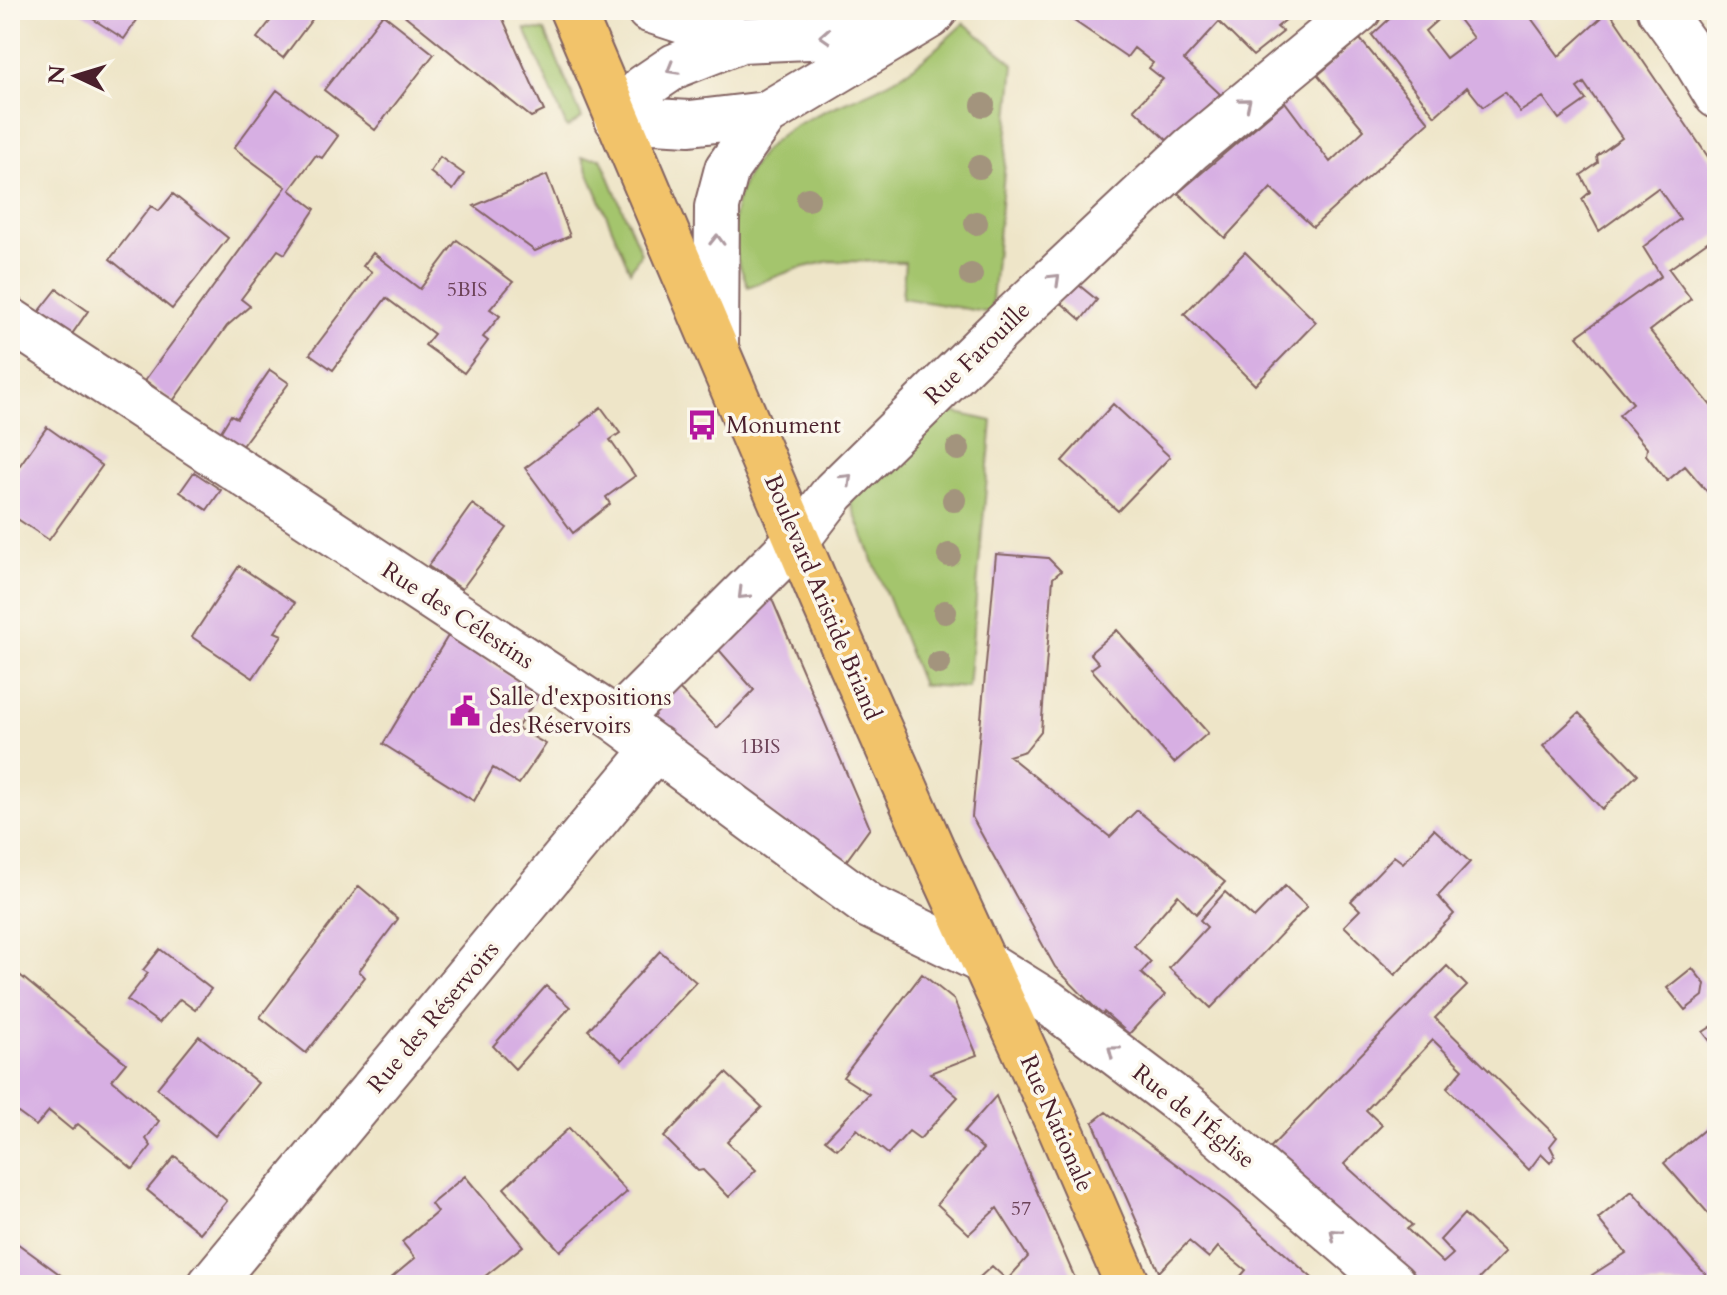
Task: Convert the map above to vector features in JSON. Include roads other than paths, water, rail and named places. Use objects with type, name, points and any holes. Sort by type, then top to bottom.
[{"type":"main road","name":"Boulevard Aristide Briand","points":[[572,10],[798,539],[984,962]]},
{"type":"main road","name":"Rue Nationale","points":[[984,962],[1128,1285]]},
{"type":"street","points":[[649,10],[741,40]]},
{"type":"street","name":"Rue Farouille","points":[[617,720],[798,539],[834,492],[999,330],[1191,149],[1359,10]]},
{"type":"street","points":[[1660,10],[1703,40],[1717,96]]},
{"type":"street","points":[[617,119],[644,87],[675,66],[741,40],[919,21]]},
{"type":"street","points":[[716,346],[717,207],[727,169],[766,114],[919,21]]},
{"type":"street","points":[[617,119],[690,123],[766,114]]},
{"type":"street","name":"Rue des Célestins","points":[[10,320],[617,720],[869,906],[984,962]]},
{"type":"street","name":"Rue des Réservoirs","points":[[210,1285],[656,748]]},
{"type":"street","name":"Rue de l'Église","points":[[984,962],[1048,1002],[1192,1111],[1394,1285]]},
{"type":"place","name":"Monument","points":[[702,425]]},
{"type":"place","name":"Salle d'expositions des Réservoirs","points":[[465,711]]}]
